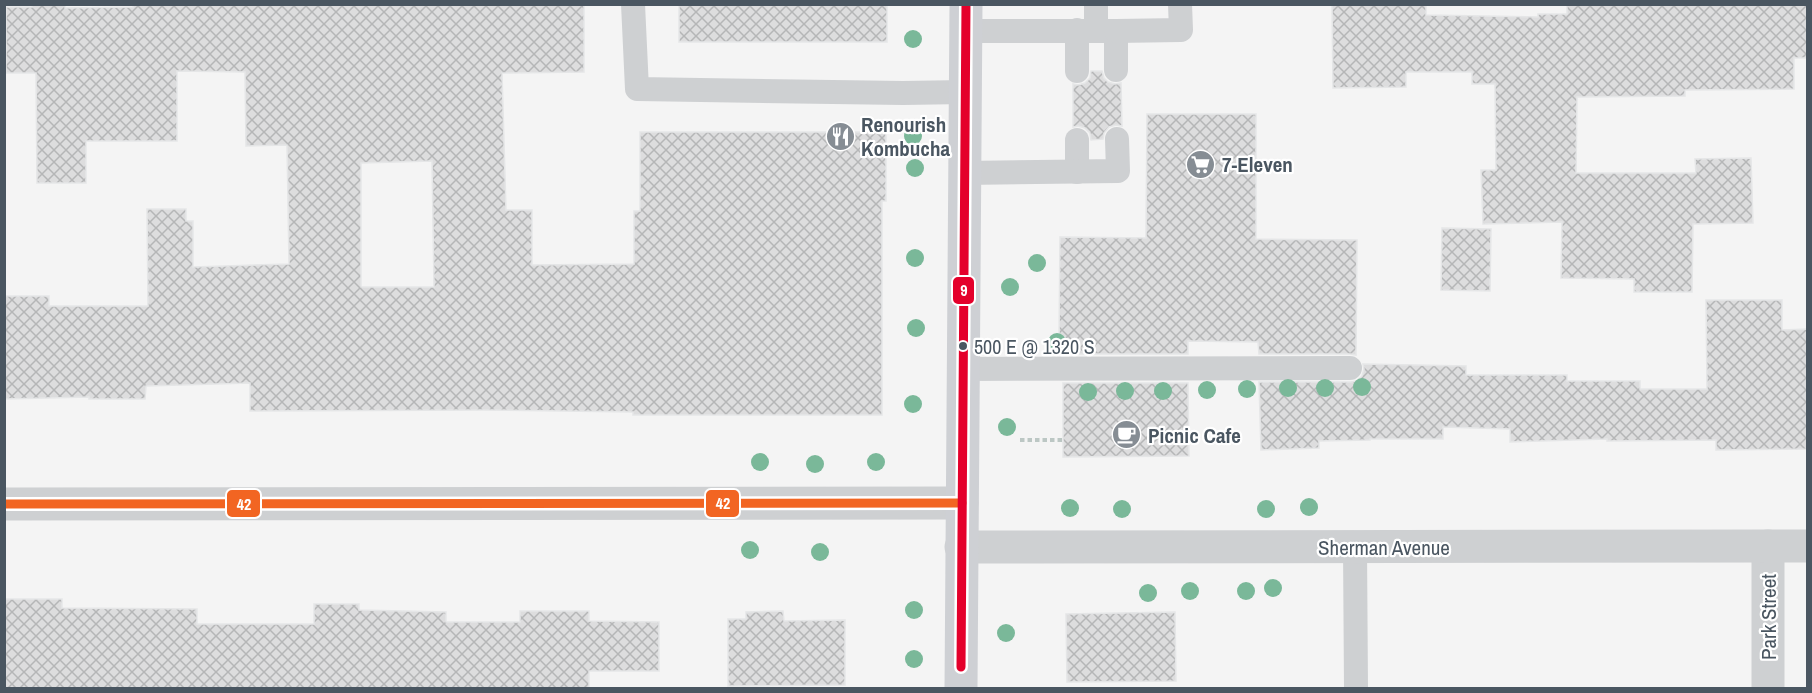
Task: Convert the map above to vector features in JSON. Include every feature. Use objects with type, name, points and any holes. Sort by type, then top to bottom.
[{"type":"street","points":[[960,688],[965,18]]},
{"type":"street","points":[[4,504],[962,503]]},
{"type":"street","name":"Park Street","points":[[1768,546],[1768,688]]},
{"type":"street","name":"Sherman Avenue","points":[[961,547],[1808,546]]},
{"type":"lane","points":[[633,4],[637,89],[965,92]]},
{"type":"lane","points":[[1077,71],[1096,30],[1096,4]]},
{"type":"lane","points":[[965,18],[1096,30],[1181,30],[1180,4]]},
{"type":"lane","points":[[1096,30],[1116,70]]},
{"type":"lane","points":[[964,173],[1118,171],[1118,139]]},
{"type":"lane","points":[[1077,140],[1077,172]]},
{"type":"lane","points":[[963,369],[1350,368]]},
{"type":"lane","points":[[1355,547],[1356,688]]},
{"type":"path","points":[[1020,440],[1063,440]]},
{"type":"building","points":[[32,4],[65,4],[65,8],[133,7],[133,4],[584,4],[584,72],[502,73],[506,210],[532,210],[532,265],[634,264],[634,211],[640,211],[640,132],[886,132],[886,201],[882,201],[882,415],[633,415],[633,412],[484,410],[250,411],[250,383],[146,386],[145,399],[89,399],[89,397],[4,399],[4,296],[49,296],[49,306],[148,306],[147,209],[186,209],[186,221],[193,221],[193,267],[289,264],[287,145],[246,146],[245,72],[177,71],[177,141],[86,141],[86,183],[37,183],[36,73],[6,73],[6,7],[32,7]],"holes":[[[432,161],[434,287],[361,287],[361,163]]]},
{"type":"building","points":[[679,4],[887,4],[887,42],[679,42]]},
{"type":"building","points":[[1332,4],[1426,4],[1426,15],[1538,17],[1538,14],[1567,14],[1567,4],[1808,4],[1808,58],[1794,58],[1794,89],[1685,90],[1685,96],[1577,97],[1576,173],[1696,173],[1695,159],[1751,158],[1753,223],[1693,224],[1692,292],[1634,292],[1634,279],[1561,278],[1562,222],[1483,224],[1481,170],[1496,170],[1495,84],[1472,84],[1472,72],[1406,72],[1406,87],[1333,88]]},
{"type":"building","points":[[1091,71],[1102,71],[1108,82],[1121,83],[1122,126],[1109,127],[1103,139],[1091,140],[1090,133],[1085,128],[1073,127],[1073,84],[1085,83],[1090,78]]},
{"type":"building","points":[[1147,114],[1256,114],[1256,239],[1357,240],[1356,355],[1259,354],[1258,342],[1188,341],[1188,354],[1062,354],[1062,340],[1059,340],[1060,237],[1146,238]]},
{"type":"building","points":[[1442,228],[1491,229],[1490,291],[1441,290]]},
{"type":"building","points":[[1706,300],[1782,300],[1782,330],[1808,329],[1808,449],[1716,450],[1716,440],[1607,441],[1607,439],[1510,442],[1510,429],[1443,427],[1443,439],[1319,441],[1319,448],[1261,450],[1259,382],[1357,381],[1362,376],[1363,364],[1466,366],[1466,375],[1567,375],[1567,381],[1640,381],[1640,389],[1707,389]]},
{"type":"building","points":[[1063,383],[1188,383],[1189,456],[1063,457]]},
{"type":"building","points":[[4,599],[62,599],[62,608],[197,609],[197,624],[314,624],[314,604],[359,604],[359,610],[446,612],[446,622],[520,622],[520,611],[589,611],[589,621],[659,622],[659,671],[589,671],[589,688],[4,688]]},
{"type":"building","points":[[783,611],[784,621],[845,620],[845,685],[728,686],[728,619],[746,619],[746,612]]},
{"type":"building","points":[[1175,612],[1176,681],[1067,682],[1066,614]]},
{"type":"transit line","name":"9","points":[[961,667],[966,4]]},
{"type":"transit line","name":"42","points":[[4,504],[962,503]]},
{"type":"place","name":"Renourish Kombucha","points":[[840,136]]},
{"type":"place","name":"7-Eleven","points":[[1201,164]]},
{"type":"place","name":"500 E @ 1320 S","points":[[963,346]]},
{"type":"place","name":"Picnic Cafe","points":[[1127,435]]}]
